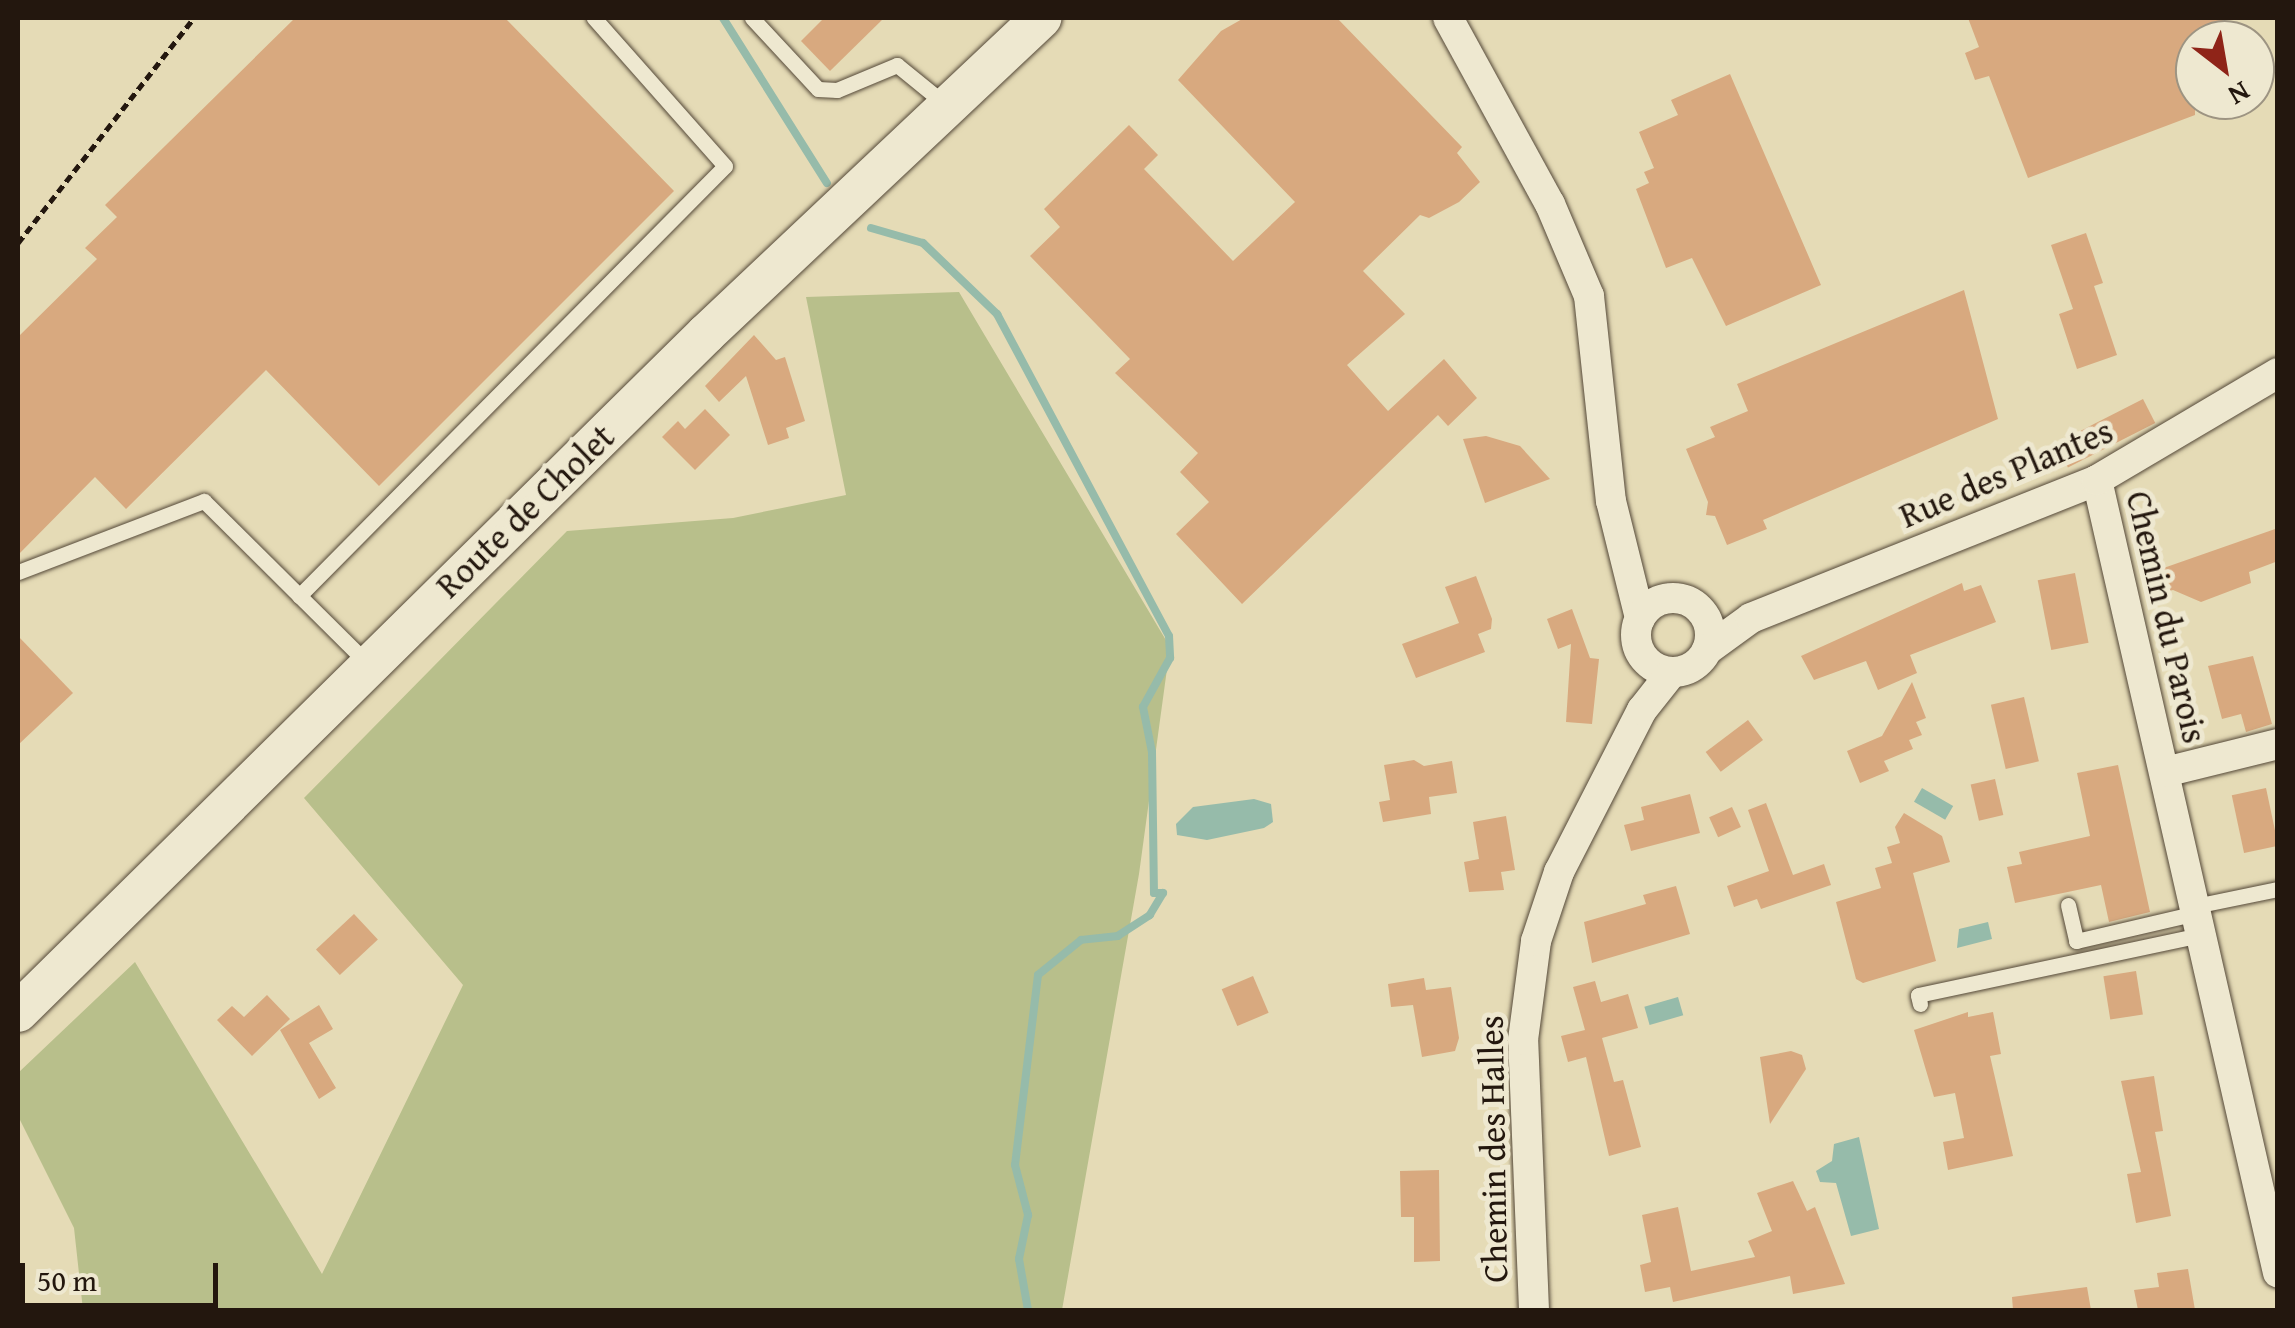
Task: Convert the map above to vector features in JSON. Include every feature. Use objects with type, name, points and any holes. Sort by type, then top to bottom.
[{"type":"main road","name":"Route de Cholet","points":[[18,1012],[369,664],[1041,18]]},
{"type":"street","points":[[1448,18],[1550,204],[1584,282],[1597,344],[1611,501],[1630,558],[1640,618],[1638,646],[1658,666],[1699,662],[1707,650],[1705,616],[1673,598],[1630,558]]},
{"type":"street","name":"Rue des Plantes","points":[[1707,650],[1750,618],[2097,480],[2278,373]]},
{"type":"street","name":"Chemin du Parois","points":[[2097,480],[2278,1273]]},
{"type":"street","points":[[1640,618],[1673,598]]},
{"type":"street","name":"Rue des Plantes","points":[[1705,616],[1750,618]]},
{"type":"street","name":"Chemin des Halles","points":[[1534,1310],[1522,1040],[1536,941],[1559,872],[1642,710],[1658,666]]},
{"type":"street","name":"Chemin du Parois","points":[[2165,772],[2278,744]]},
{"type":"lane","points":[[299,596],[725,166],[594,18]]},
{"type":"lane","points":[[752,18],[818,89],[837,90],[878,68],[897,65],[947,106]]},
{"type":"lane","points":[[18,572],[204,501],[369,664]]},
{"type":"lane","points":[[1920,1004],[1918,995],[2197,918],[2278,889]]},
{"type":"lane","points":[[2068,905],[2076,940],[2197,918]]},
{"type":"path","points":[[18,243],[194,18]]},
{"type":"green space","points":[[959,292],[1170,647],[1139,874],[1062,1310],[83,1310],[74,1228],[18,1116],[18,1073],[135,962],[322,1274],[463,985],[304,798],[567,531],[733,518],[846,495],[806,297]]},
{"type":"shaded area","points":[[1922,788],[1953,806],[1945,820],[1914,802]]},
{"type":"shaded area","points":[[1254,799],[1271,804],[1273,822],[1264,828],[1207,840],[1177,835],[1176,824],[1193,807]]},
{"type":"shaded area","points":[[1988,922],[1992,939],[1957,948],[1959,929]]},
{"type":"shaded area","points":[[1678,997],[1683,1015],[1650,1025],[1644,1007]]},
{"type":"shaded area","points":[[1859,1137],[1879,1229],[1851,1236],[1836,1183],[1820,1182],[1816,1171],[1832,1161],[1834,1144]]},
{"type":"building","points":[[295,18],[505,18],[674,191],[379,486],[266,370],[126,509],[95,477],[18,555],[18,337],[97,259],[85,248],[117,217],[105,205]]},
{"type":"building","points":[[824,18],[884,18],[830,71],[801,41]]},
{"type":"building","points":[[1244,18],[1337,18],[1462,147],[1457,153],[1480,182],[1459,202],[1429,218],[1420,215],[1363,271],[1405,314],[1347,365],[1388,411],[1444,359],[1477,398],[1448,426],[1438,415],[1242,604],[1176,534],[1209,502],[1180,472],[1198,453],[1115,373],[1130,359],[1030,256],[1060,227],[1044,209],[1129,125],[1158,155],[1144,169],[1233,261],[1295,202],[1178,80],[1221,31]]},
{"type":"building","points":[[1968,18],[2223,18],[2175,20],[2175,120],[2182,120],[2028,178],[1989,76],[1975,80],[1965,53],[1979,47]]},
{"type":"building","points":[[1730,74],[1821,285],[1726,326],[1692,258],[1666,268],[1636,189],[1649,183],[1644,172],[1654,168],[1639,132],[1678,115],[1671,100]]},
{"type":"building","points":[[2086,233],[2103,283],[2094,286],[2117,355],[2077,369],[2059,314],[2073,309],[2051,245]]},
{"type":"building","points":[[1964,290],[1998,419],[1763,520],[1767,529],[1727,545],[1715,516],[1706,515],[1708,502],[1686,449],[1715,437],[1710,427],[1748,411],[1737,384]]},
{"type":"building","points":[[754,335],[776,360],[785,357],[805,421],[786,428],[789,438],[768,445],[746,376],[719,402],[705,386]]},
{"type":"building","points":[[2143,399],[2155,423],[2068,468],[2056,443]]},
{"type":"building","points":[[705,409],[730,435],[695,470],[662,437],[678,421],[685,429]]},
{"type":"building","points":[[1486,436],[1520,446],[1550,479],[1485,503],[1463,439]]},
{"type":"building","points":[[2278,528],[2278,561],[2249,572],[2251,583],[2201,602],[2173,590],[2163,593],[2155,571]]},
{"type":"building","points":[[2075,573],[2089,643],[2051,650],[2038,580]]},
{"type":"building","points":[[1476,576],[1492,619],[1491,629],[1478,634],[1485,652],[1416,678],[1402,644],[1459,623],[1445,587]]},
{"type":"building","points":[[1962,583],[1964,591],[1981,585],[1996,622],[1910,655],[1917,673],[1878,690],[1866,661],[1814,680],[1801,656]]},
{"type":"building","points":[[1572,609],[1590,658],[1599,659],[1592,724],[1566,722],[1571,644],[1558,649],[1547,619]]},
{"type":"building","points":[[18,636],[73,693],[18,745]]},
{"type":"building","points":[[2253,656],[2272,724],[2246,732],[2241,714],[2222,719],[2208,666]]},
{"type":"building","points":[[1912,682],[1926,718],[1916,722],[1922,735],[1909,740],[1913,749],[1884,761],[1889,771],[1860,783],[1847,751],[1882,736]]},
{"type":"building","points":[[2024,697],[2039,761],[2006,769],[1991,705]]},
{"type":"building","points":[[1748,720],[1763,740],[1721,772],[1706,752]]},
{"type":"building","points":[[1414,760],[1424,766],[1452,761],[1457,793],[1429,797],[1431,814],[1383,822],[1379,802],[1390,800],[1384,765]]},
{"type":"building","points":[[2118,765],[2150,912],[2109,922],[2101,885],[2015,903],[2007,867],[2022,864],[2019,852],[2090,836],[2077,773]]},
{"type":"building","points":[[1995,779],[2003,815],[1979,821],[1971,785]]},
{"type":"building","points":[[2266,788],[2278,846],[2244,853],[2232,795]]},
{"type":"building","points":[[1690,794],[1700,833],[1631,851],[1624,825],[1644,820],[1641,807]]},
{"type":"building","points":[[1766,803],[1793,875],[1824,864],[1831,885],[1761,909],[1757,899],[1734,907],[1727,886],[1769,871],[1748,810]]},
{"type":"building","points":[[1732,807],[1741,827],[1718,837],[1709,817]]},
{"type":"building","points":[[1904,813],[1942,836],[1950,862],[1913,873],[1936,961],[1863,983],[1856,979],[1836,902],[1881,888],[1875,868],[1892,863],[1887,847],[1900,843],[1895,827]]},
{"type":"building","points":[[1506,816],[1515,870],[1501,872],[1504,890],[1469,892],[1464,862],[1479,859],[1473,822]]},
{"type":"building","points":[[1676,886],[1690,934],[1592,963],[1584,922],[1646,904],[1643,895]]},
{"type":"building","points":[[354,914],[378,940],[340,975],[316,949]]},
{"type":"building","points":[[2136,971],[2143,1014],[2110,1020],[2103,976]]},
{"type":"building","points":[[1253,976],[1269,1013],[1237,1026],[1222,989]]},
{"type":"building","points":[[1424,978],[1426,990],[1451,987],[1459,1038],[1455,1051],[1422,1057],[1413,1005],[1391,1007],[1388,984]]},
{"type":"building","points":[[1595,981],[1601,1002],[1628,994],[1638,1028],[1602,1038],[1614,1082],[1623,1080],[1641,1147],[1609,1156],[1586,1057],[1568,1062],[1561,1036],[1585,1030],[1573,987]]},
{"type":"building","points":[[267,995],[290,1019],[252,1056],[217,1020],[232,1006],[244,1017]]},
{"type":"building","points":[[319,1005],[333,1029],[309,1043],[336,1088],[319,1099],[280,1030]]},
{"type":"building","points":[[1968,1012],[1968,1017],[1993,1012],[2001,1054],[1990,1056],[2013,1156],[1948,1170],[1943,1142],[1964,1138],[1955,1093],[1934,1097],[1914,1030]]},
{"type":"building","points":[[1791,1051],[1802,1055],[1806,1069],[1770,1124],[1760,1057]]},
{"type":"building","points":[[2154,1076],[2163,1131],[2155,1132],[2171,1216],[2136,1223],[2127,1174],[2141,1172],[2121,1081]]},
{"type":"building","points":[[1439,1170],[1440,1261],[1414,1262],[1414,1217],[1401,1217],[1400,1171]]},
{"type":"building","points":[[1793,1181],[1807,1211],[1815,1207],[1845,1284],[1793,1294],[1790,1276],[1673,1302],[1670,1287],[1645,1292],[1640,1265],[1651,1262],[1642,1215],[1678,1207],[1691,1271],[1755,1257],[1748,1241],[1772,1231],[1757,1193]]},
{"type":"building","points":[[2188,1269],[2195,1310],[2138,1310],[2134,1290],[2159,1287],[2157,1273]]},
{"type":"building","points":[[2087,1287],[2091,1310],[2013,1310],[2012,1297]]},
{"type":"waterway","points":[[723,18],[827,183]]},
{"type":"waterway","points":[[871,228],[923,243],[997,314],[1169,636],[1170,658],[1143,707],[1152,752],[1154,893],[1163,893],[1150,915],[1118,936],[1081,940],[1038,975],[1015,1165],[1028,1215],[1019,1259],[1028,1310]]}]
